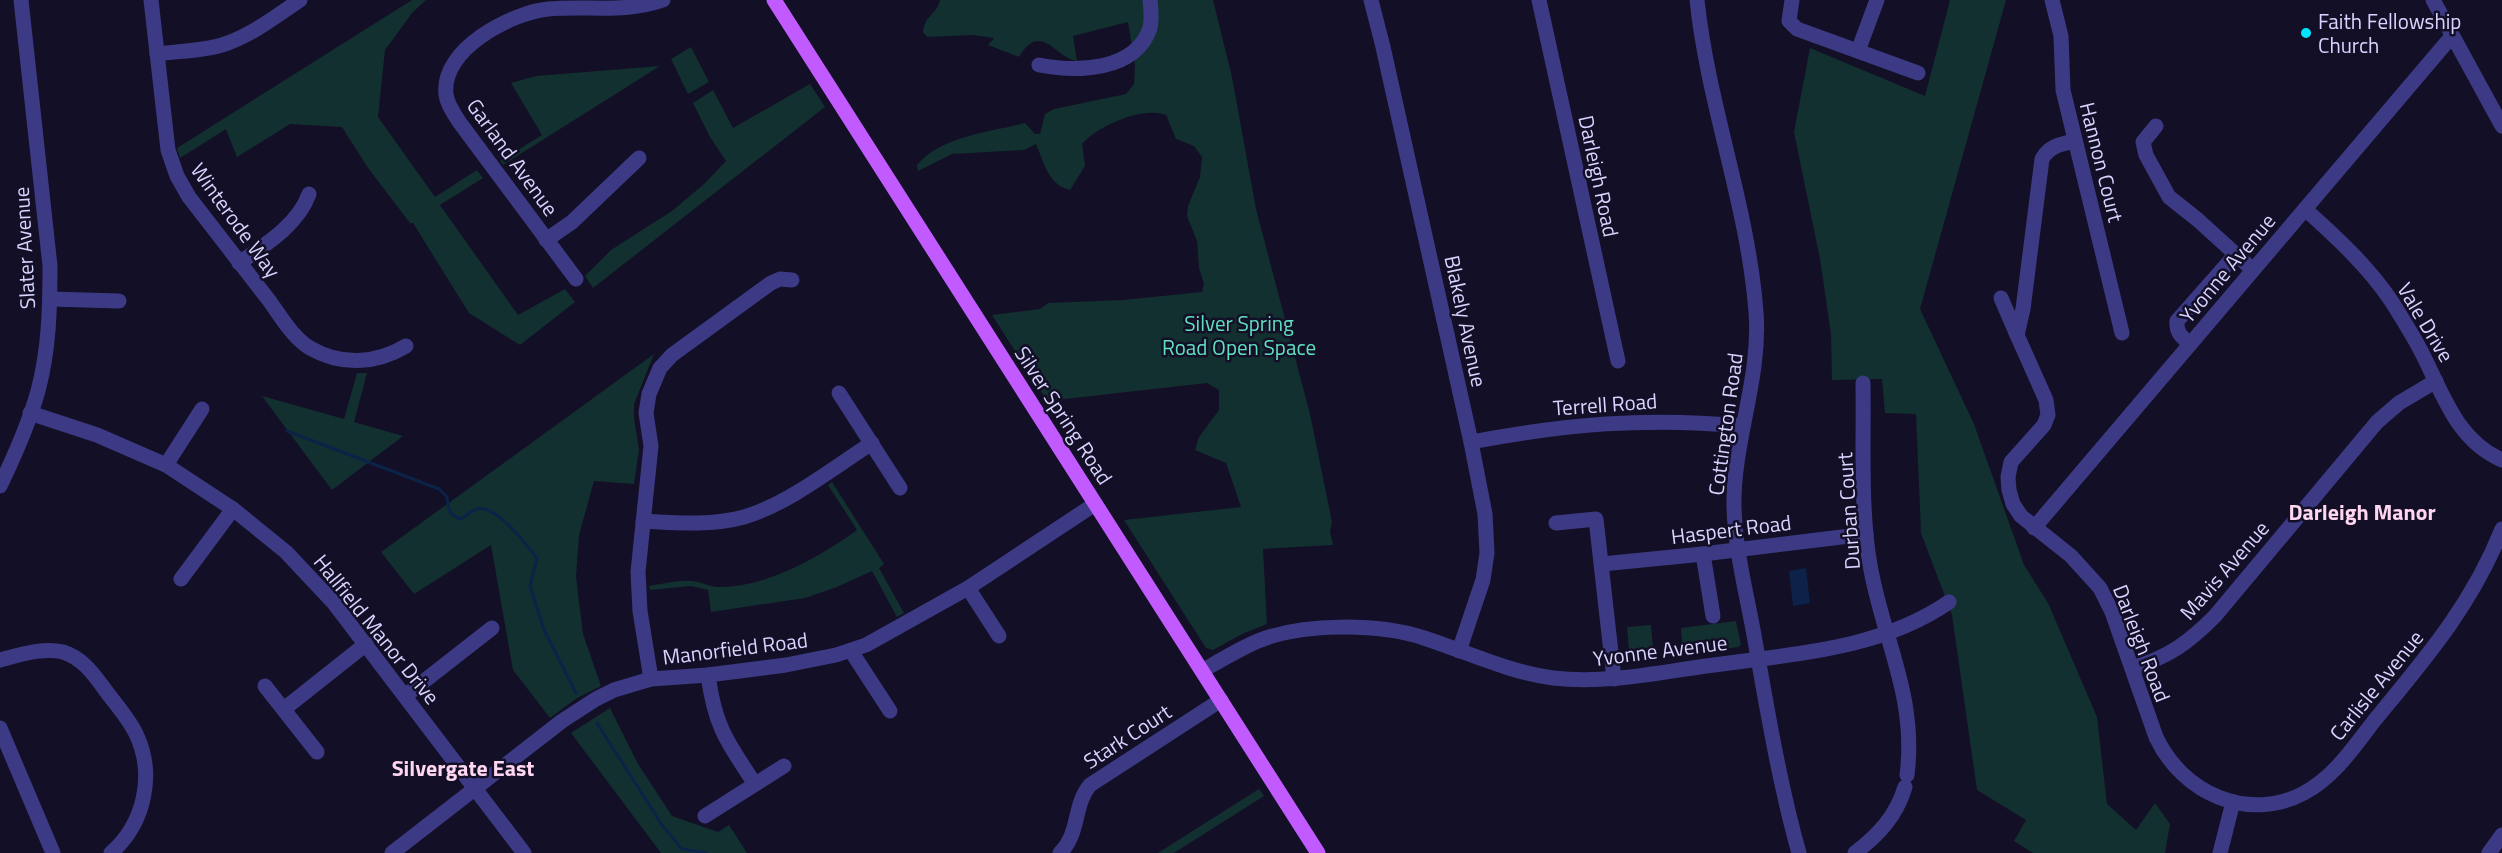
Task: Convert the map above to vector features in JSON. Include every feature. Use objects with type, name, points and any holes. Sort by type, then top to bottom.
[{"type":"main road","name":"Silver Spring Road","points":[[774,0],[1221,700],[1313,851]]},
{"type":"street","name":"Slater Avenue","points":[[0,486],[38,390],[47,340],[50,299],[50,266],[21,0]]},
{"type":"street","name":"Winterode Way","points":[[151,0],[165,135],[171,163],[189,197],[296,335],[311,348],[341,358],[360,361],[382,358],[406,346]]},
{"type":"street","points":[[157,54],[208,49],[229,43],[300,0]]},
{"type":"street","name":"Garland Avenue","points":[[576,279],[484,158],[449,105],[446,89],[450,69],[464,52],[487,33],[513,19],[534,12],[560,8],[628,9],[663,0]]},
{"type":"street","points":[[1039,65],[1059,69],[1079,69],[1105,65],[1131,53],[1143,41],[1150,27],[1150,0]]},
{"type":"street","name":"Blakely Avenue","points":[[1371,0],[1471,442],[1485,514],[1487,553],[1483,580],[1459,651]]},
{"type":"street","name":"Darleigh Road","points":[[1539,0],[1618,361]]},
{"type":"street","name":"Cottington Road","points":[[1697,0],[1712,89],[1755,293],[1756,356],[1743,426],[1734,495],[1738,549],[1758,658],[1799,853]]},
{"type":"street","points":[[1792,0],[1789,12],[1792,25],[1806,33],[1918,73]]},
{"type":"street","points":[[1858,51],[1877,0]]},
{"type":"street","name":"Hannon Court","points":[[2052,0],[2061,36],[2063,90],[2122,333]]},
{"type":"street","points":[[2433,0],[2502,126]]},
{"type":"street","name":"Yvonne Avenue","points":[[2034,528],[2452,36]]},
{"type":"street","points":[[2156,126],[2143,142],[2145,155],[2169,197],[2253,270]]},
{"type":"street","points":[[2018,335],[2042,159],[2055,146],[2075,141]]},
{"type":"street","points":[[546,240],[572,222],[639,158]]},
{"type":"street","points":[[239,263],[291,222],[304,206],[309,194]]},
{"type":"street","name":"Vale Drive","points":[[2305,208],[2373,277],[2403,321],[2466,435],[2482,450],[2502,460]]},
{"type":"street","points":[[2190,344],[2179,335],[2176,329],[2177,321],[2236,254]]},
{"type":"street","points":[[651,679],[638,591],[651,446],[646,413],[647,404],[660,368],[672,355],[771,283],[780,279],[792,279]]},
{"type":"street","name":"Darleigh Road","points":[[2001,298],[2048,404],[2048,415],[2044,425],[2014,457],[2008,477],[2009,490],[2016,509],[2034,528],[2071,556],[2100,588],[2112,612],[2149,721],[2169,761],[2181,774],[2208,794],[2232,802]]},
{"type":"street","points":[[50,299],[118,301]]},
{"type":"street","name":"Mavis Avenue","points":[[2132,668],[2166,656],[2193,638],[2215,616],[2377,422],[2399,403],[2436,381]]},
{"type":"street","name":"Durban Court","points":[[1854,853],[1886,825],[1901,800],[1906,781],[1909,724],[1905,694],[1870,567],[1866,534],[1863,383]]},
{"type":"street","points":[[839,393],[900,488]]},
{"type":"street","points":[[166,465],[202,409]]},
{"type":"street","name":"Hallfield Manor Drive","points":[[30,413],[98,435],[166,465],[263,531],[305,571],[366,644],[524,853]]},
{"type":"street","name":"Terrell Road","points":[[1471,442],[1545,428],[1593,423],[1676,421],[1743,426]]},
{"type":"street","points":[[643,521],[690,524],[745,516],[785,498],[872,443]]},
{"type":"street","name":"Manorfield Road","points":[[392,853],[579,709],[614,690],[651,679],[708,675],[786,665],[851,651],[895,631],[968,588],[1095,504]]},
{"type":"street","points":[[181,579],[233,509]]},
{"type":"street","points":[[1556,523],[1596,519],[1614,679]]},
{"type":"street","name":"Carlisle Avenue","points":[[2232,802],[2262,804],[2286,800],[2304,793],[2334,770],[2449,628],[2475,586],[2502,529]]},
{"type":"street","name":"Haspert Road","points":[[1602,564],[1866,534]]},
{"type":"street","points":[[1703,554],[1713,616]]},
{"type":"street","points":[[968,588],[999,636]]},
{"type":"street","name":"Yvonne Avenue","points":[[1202,671],[1260,640],[1309,630],[1356,627],[1421,637],[1492,664],[1553,678],[1614,679],[1831,648],[1888,634],[1911,625],[1949,602]]},
{"type":"street","points":[[405,696],[492,628]]},
{"type":"street","points":[[284,710],[366,644]]},
{"type":"street","points":[[0,660],[46,650],[73,656],[93,673],[133,727],[145,761],[144,798],[132,828],[111,853]]},
{"type":"street","points":[[851,651],[890,711]]},
{"type":"street","points":[[708,675],[717,723],[722,735],[755,784]]},
{"type":"street","points":[[265,686],[316,752]]},
{"type":"street","name":"Stark Court","points":[[1060,853],[1067,846],[1075,831],[1081,802],[1090,785],[1221,700]]},
{"type":"street","points":[[0,728],[53,853]]},
{"type":"street","points":[[705,816],[784,766]]},
{"type":"street","points":[[2220,853],[2232,802]]},
{"type":"street","points":[[2489,853],[2502,835]]},
{"type":"green space","points":[[412,0],[426,0],[412,13],[385,50],[378,117],[435,197],[477,170],[483,178],[440,205],[518,315],[565,289],[575,302],[520,345],[469,313],[413,223],[410,223],[368,168],[342,127],[290,124],[237,157],[226,129],[180,158],[177,148]]},
{"type":"green space","name":"Silver Spring Road Open Space","points":[[940,0],[1213,0],[1232,77],[1256,209],[1310,414],[1332,522],[1330,531],[1333,545],[1263,549],[1267,624],[1242,634],[1213,650],[1206,648],[1124,520],[1241,507],[1226,463],[1195,450],[1199,437],[1219,410],[1219,390],[1207,383],[1047,401],[992,315],[1040,309],[1048,303],[1123,300],[1202,292],[1204,284],[1199,268],[1197,241],[1187,216],[1188,206],[1200,177],[1202,157],[1194,146],[1176,139],[1166,115],[1145,113],[1121,119],[1098,131],[1082,144],[1085,166],[1070,190],[1052,178],[1036,144],[1024,150],[952,154],[918,171],[917,165],[927,155],[952,141],[1025,123],[1035,134],[1040,134],[1045,114],[1054,109],[1126,94],[1134,84],[1135,66],[1128,22],[1073,36],[1077,61],[1069,59],[1041,41],[1027,46],[1019,57],[988,45],[994,38],[972,35],[927,37],[923,32],[924,26]]},
{"type":"green space","points":[[1950,0],[2006,0],[1920,309],[1974,424],[2024,565],[2048,603],[2097,717],[2107,804],[2136,830],[2155,803],[2170,824],[2165,853],[2033,853],[2014,841],[2026,820],[1977,790],[1952,615],[1921,533],[1916,414],[1885,413],[1882,379],[1832,380],[1831,334],[1820,259],[1794,132],[1810,48],[1925,96]]},
{"type":"green space","points":[[691,47],[709,82],[688,94],[671,59]]},
{"type":"green space","points":[[660,66],[503,165],[500,161],[542,135],[511,83],[536,76]]},
{"type":"green space","points":[[810,84],[825,107],[593,288],[585,276],[611,250],[672,211],[704,184],[726,161],[710,137],[693,103],[713,90],[733,128]]},
{"type":"green space","points":[[654,354],[634,404],[639,450],[634,484],[594,481],[579,535],[576,577],[583,634],[601,686],[577,698],[550,718],[513,670],[491,545],[414,594],[381,552]]},
{"type":"green space","points":[[357,373],[367,373],[354,422],[403,436],[332,490],[262,396],[344,419]]},
{"type":"green space","points":[[832,482],[884,564],[879,568],[904,613],[897,617],[872,571],[805,598],[711,612],[708,590],[691,586],[650,590],[649,586],[680,581],[694,581],[718,587],[754,582],[791,569],[826,550],[857,530],[828,485]]},
{"type":"green space","points":[[1736,621],[1741,645],[1738,647],[1683,655],[1681,628]]},
{"type":"green space","points":[[1651,625],[1653,649],[1629,651],[1627,627]]},
{"type":"green space","points":[[610,708],[638,764],[672,816],[718,832],[729,825],[747,853],[661,853],[571,733]]},
{"type":"green space","points":[[1259,789],[1264,796],[1174,853],[1158,853]]},
{"type":"water","points":[[1806,568],[1810,603],[1793,606],[1789,571]]},
{"type":"waterway","points":[[287,431],[439,489],[447,497],[450,511],[457,518],[461,519],[477,509],[485,509],[502,519],[537,558],[530,586],[544,630],[576,693]]},
{"type":"waterway","points":[[597,723],[662,825],[682,849],[707,853]]},
{"type":"place","name":"Faith Fellowship Church","points":[[2306,33]]},
{"type":"district","name":"Darleigh Manor","points":[[2362,512]]},
{"type":"district","name":"Silvergate East","points":[[463,768]]}]
